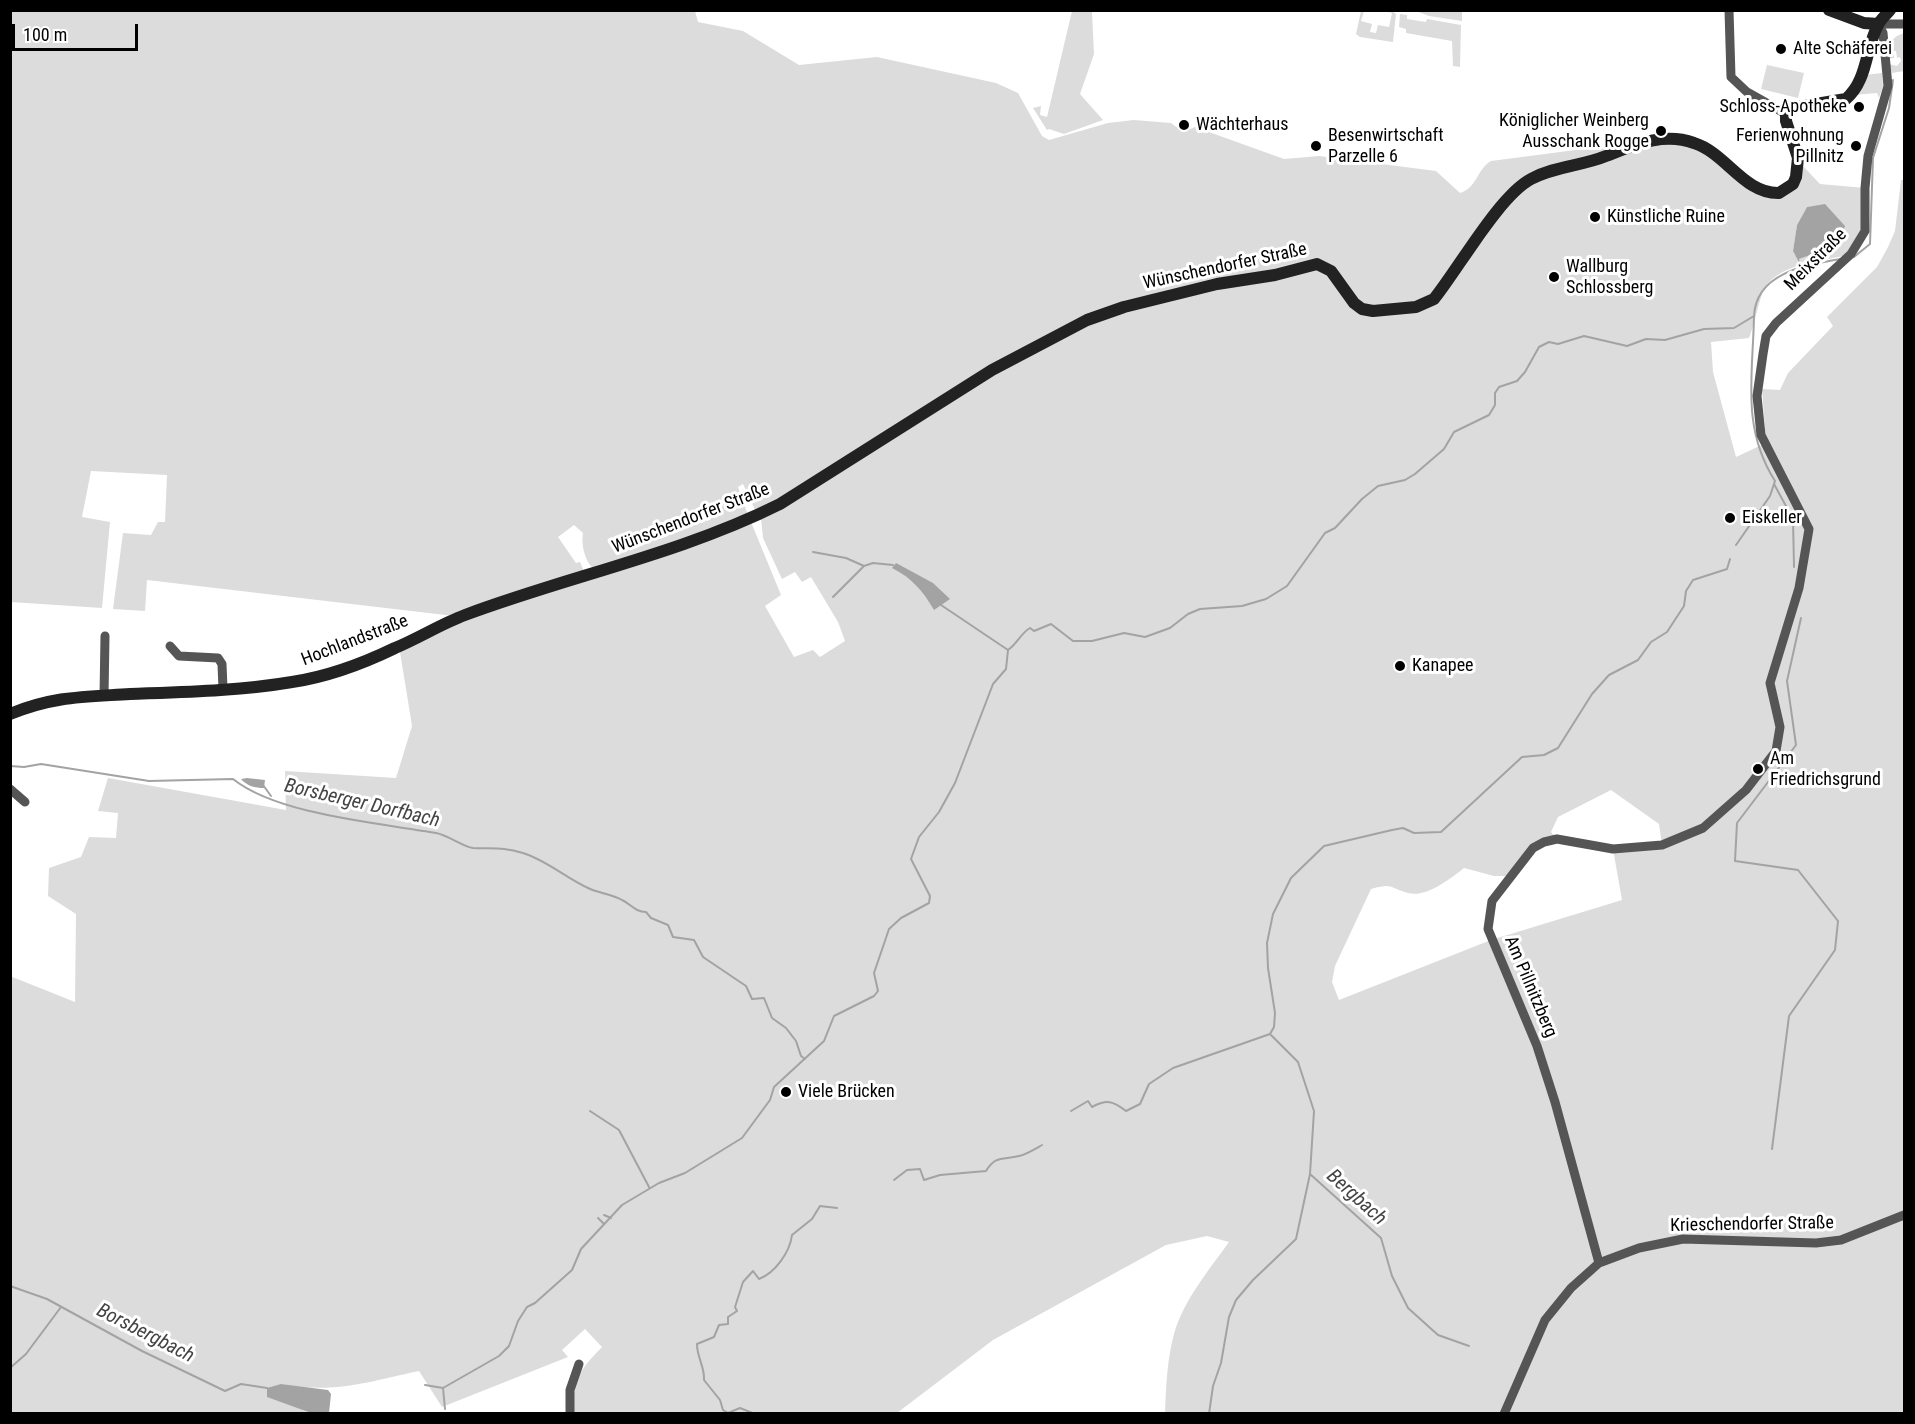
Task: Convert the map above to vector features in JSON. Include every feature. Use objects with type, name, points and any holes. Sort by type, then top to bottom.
[{"type":"street","points":[[1729,10],[1731,77],[1747,92],[1786,114],[1792,108],[1802,105],[1846,99],[1852,93],[1863,72],[1878,24],[1890,10]]},
{"type":"street","points":[[1829,10],[1864,23],[1905,24]]},
{"type":"street","name":"Meixstraße","points":[[1774,464],[1761,435],[1757,396],[1766,336],[1838,263],[1851,254],[1866,231],[1867,167],[1874,131],[1888,86],[1883,33],[1878,24]]},
{"type":"street","name":"Wünschendorfer Straße","points":[[494,605],[590,576],[753,518],[780,504],[992,370],[1079,324],[1124,308],[1217,284],[1275,275],[1317,264],[1330,271],[1354,303],[1362,309],[1393,310],[1426,304],[1439,292],[1514,191],[1533,178],[1550,171],[1604,157],[1627,147],[1657,139],[1694,142],[1714,152],[1757,189],[1779,193],[1792,184],[1798,167],[1786,114]]},
{"type":"street","name":"Am Pillnitzberg","points":[[1599,1263],[1555,1102],[1537,1046],[1488,929],[1492,901],[1533,848],[1544,842],[1557,839],[1613,849],[1662,845],[1703,828],[1746,790],[1776,751],[1780,727],[1770,683],[1799,588],[1809,529],[1803,513],[1774,464]]},
{"type":"street","name":"Hochlandstraße","points":[[10,714],[38,703],[63,697],[223,689],[310,679],[394,649],[440,626],[494,605]]},
{"type":"street","points":[[104,696],[105,636]]},
{"type":"street","points":[[170,646],[182,657],[218,658],[222,664],[223,689]]},
{"type":"street","points":[[10,789],[26,802]]},
{"type":"street","name":"Krieschendorfer Straße","points":[[1504,1413],[1545,1320],[1571,1288],[1599,1263],[1639,1248],[1683,1239],[1816,1243],[1841,1240],[1905,1215]]},
{"type":"street","points":[[570,1413],[570,1390],[579,1364]]},
{"type":"shaded area","points":[[11,11],[695,11],[698,22],[743,31],[799,65],[877,57],[996,83],[1018,93],[1042,136],[1049,140],[1108,123],[1134,120],[1171,123],[1183,132],[1195,127],[1284,159],[1319,156],[1436,171],[1460,193],[1466,191],[1474,183],[1486,164],[1491,161],[1614,145],[1616,148],[1532,175],[1433,294],[1420,303],[1363,306],[1327,264],[1082,319],[756,512],[743,484],[738,487],[748,515],[596,570],[589,563],[585,554],[583,533],[574,525],[558,537],[576,563],[580,562],[585,574],[454,616],[147,580],[145,611],[113,609],[123,533],[151,535],[158,522],[165,522],[167,475],[91,471],[82,517],[110,522],[102,608],[11,602]]},
{"type":"shaded area","points":[[1072,11],[1092,12],[1094,54],[1080,94],[1103,120],[1064,134],[1047,130],[1033,108],[1041,106],[1040,115],[1047,117]]},
{"type":"shaded area","points":[[1361,11],[1364,11],[1361,21],[1372,24],[1370,32],[1376,33],[1378,25],[1389,27],[1392,13],[1385,11],[1392,11],[1396,14],[1393,42],[1360,37],[1356,34]]},
{"type":"shaded area","points":[[1416,11],[1462,11],[1462,21],[1429,16]]},
{"type":"shaded area","points":[[1400,14],[1407,15],[1407,19],[1426,22],[1427,19],[1461,25],[1460,67],[1453,66],[1452,41],[1406,33],[1406,29],[1399,27]]},
{"type":"shaded area","points":[[1904,33],[1904,71],[1892,73],[1889,64],[1897,66],[1901,61],[1900,57],[1897,58],[1896,51],[1894,51],[1894,58],[1888,59],[1889,46],[1893,39]]},
{"type":"shaded area","points":[[1767,65],[1804,73],[1798,98],[1761,89]]},
{"type":"shaded area","points":[[1882,73],[1883,86],[1879,98],[1877,93],[1853,95],[1864,75]]},
{"type":"shaded area","points":[[1685,143],[1780,197],[1802,165],[1820,184],[1865,188],[1865,231],[1851,254],[1800,265],[1777,275],[1768,283],[1762,294],[1749,338],[1711,342],[1713,372],[1736,457],[1766,443],[1762,389],[1780,390],[1788,373],[1833,326],[1827,317],[1877,267],[1895,231],[1901,180],[1904,180],[1904,1413],[1165,1413],[1168,1364],[1178,1322],[1197,1286],[1229,1242],[1207,1236],[1166,1245],[993,1340],[897,1413],[573,1413],[574,1392],[579,1377],[602,1347],[585,1329],[562,1350],[568,1357],[442,1407],[419,1371],[367,1383],[335,1387],[300,1387],[281,1384],[302,1410],[311,1413],[11,1413],[10,976],[75,1002],[76,914],[48,896],[49,868],[81,857],[89,837],[116,838],[118,813],[98,811],[108,778],[286,810],[285,771],[396,778],[412,726],[400,652],[443,627],[495,607],[590,580],[751,522],[781,595],[765,606],[794,657],[813,650],[820,657],[845,641],[838,622],[811,577],[802,582],[795,572],[782,579],[763,538],[761,518],[1018,359],[1096,321],[1180,297],[1310,269],[1325,271],[1349,303],[1423,309],[1485,238],[1505,207],[1526,185],[1640,146]],"holes":[[[1825,205],[1844,226],[1843,232],[1818,251],[1798,259],[1793,251],[1797,225],[1807,207]],[[1611,790],[1659,824],[1662,845],[1613,849],[1622,900],[1491,940],[1339,1000],[1332,982],[1335,966],[1371,889],[1390,886],[1408,893],[1422,893],[1438,887],[1464,868],[1494,876],[1509,876],[1544,842],[1557,839],[1551,832],[1558,817]]]},
{"type":"shaded area","points":[[1825,204],[1845,226],[1833,244],[1799,259],[1801,266],[1793,251],[1797,225],[1807,207]]},
{"type":"shaded area","points":[[896,563],[933,583],[950,599],[934,610],[916,586],[892,568]]},
{"type":"shaded area","points":[[241,779],[265,780],[264,788],[251,786]]},
{"type":"shaded area","points":[[281,1384],[328,1390],[331,1394],[329,1413],[311,1413],[267,1397],[267,1388]]},
{"type":"waterway","points":[[1854,257],[1870,244],[1873,158],[1889,108],[1893,80]]},
{"type":"waterway","points":[[425,1385],[443,1388],[499,1356],[509,1346],[518,1321],[527,1307],[535,1303],[572,1270],[581,1249],[622,1205],[659,1183],[685,1173],[742,1138],[770,1100],[774,1087],[824,1041],[834,1016],[874,996],[878,991],[874,973],[889,929],[901,918],[929,903],[930,896],[911,859],[919,837],[939,812],[955,783],[993,684],[1006,669],[1008,650],[1027,630],[1030,628],[1034,631],[1051,624],[1073,641],[1092,641],[1124,633],[1145,637],[1170,628],[1188,614],[1200,609],[1242,606],[1266,599],[1287,586],[1325,533],[1335,528],[1362,499],[1378,486],[1405,480],[1415,474],[1444,449],[1454,432],[1489,415],[1495,405],[1495,393],[1499,387],[1517,381],[1525,372],[1539,347],[1549,342],[1558,344],[1584,336],[1627,346],[1646,339],[1665,340],[1704,329],[1734,328],[1754,316],[1757,301],[1763,290],[1773,281],[1798,268],[1840,259]]},
{"type":"waterway","points":[[1736,545],[1770,496],[1775,481],[1764,461],[1753,421],[1751,380],[1754,316]]},
{"type":"waterway","points":[[1774,484],[1793,519],[1794,567]]},
{"type":"waterway","points":[[813,552],[846,558],[864,566],[873,563],[893,565]]},
{"type":"waterway","points":[[1071,1111],[1088,1101],[1092,1107],[1110,1102],[1126,1111],[1140,1104],[1149,1084],[1173,1068],[1270,1034],[1274,1027],[1275,1013],[1268,968],[1267,943],[1273,914],[1291,878],[1324,846],[1403,828],[1414,833],[1441,832],[1522,757],[1544,755],[1558,748],[1592,694],[1609,675],[1638,660],[1651,642],[1667,632],[1684,606],[1686,591],[1693,580],[1727,569],[1730,559]]},
{"type":"waterway","points":[[833,597],[864,566]]},
{"type":"waterway","points":[[941,605],[1008,650]]},
{"type":"waterway","points":[[1772,1149],[1789,1016],[1835,950],[1838,921],[1798,870],[1735,861],[1737,823],[1796,745],[1787,681],[1801,618]]},
{"type":"waterway","name":"Borsberger Dorfbach","points":[[10,766],[24,767],[41,764],[149,781],[233,779],[252,791],[302,809],[330,816],[436,833],[473,848],[523,853],[588,888],[618,898],[646,912],[651,918],[668,925],[673,937],[694,940],[703,957],[746,986],[752,999],[764,998],[772,1018],[786,1028],[796,1041],[801,1056],[805,1059]]},
{"type":"waterway","points":[[263,785],[271,796]]},
{"type":"waterway","points":[[1209,1414],[1229,1317],[1236,1300],[1253,1280],[1296,1239],[1310,1174],[1314,1111],[1298,1062],[1271,1035]]},
{"type":"waterway","points":[[590,1111],[619,1130],[649,1187]]},
{"type":"waterway","points":[[894,1180],[907,1170],[920,1169],[924,1180],[940,1175],[986,1171],[997,1160],[1022,1155],[1042,1145]]},
{"type":"waterway","name":"Bergbach","points":[[1310,1174],[1381,1238],[1392,1276],[1408,1308],[1438,1335],[1469,1346]]},
{"type":"waterway","points":[[755,1414],[740,1408],[728,1413],[723,1410],[720,1400],[704,1380],[697,1344],[714,1337],[719,1325],[728,1324],[728,1317],[737,1311],[735,1307],[743,1282],[753,1271],[759,1279],[771,1272],[781,1261],[791,1242],[792,1235],[812,1219],[820,1206],[837,1208]]},
{"type":"waterway","points":[[604,1215],[611,1218]]},
{"type":"waterway","points":[[598,1218],[604,1224]]},
{"type":"waterway","name":"Borsbergbach","points":[[10,1286],[47,1299],[142,1351],[225,1391],[241,1384],[267,1388]]},
{"type":"waterway","points":[[10,1368],[26,1354],[61,1307]]},
{"type":"waterway","points":[[443,1388],[445,1409]]},
{"type":"place","name":"Alte Schäferei","points":[[1781,49]]},
{"type":"place","name":"Schloss-Apotheke","points":[[1859,107]]},
{"type":"place","name":"Wächterhaus","points":[[1184,125]]},
{"type":"place","name":"Königlicher Weinberg Ausschank Rogge","points":[[1661,131]]},
{"type":"place","name":"Besenwirtschaft Parzelle 6","points":[[1316,146]]},
{"type":"place","name":"Ferienwohnung Pillnitz","points":[[1856,146]]},
{"type":"place","name":"Künstliche Ruine","points":[[1595,217]]},
{"type":"place","name":"Wallburg Schlossberg","points":[[1554,277]]},
{"type":"place","name":"Eiskeller","points":[[1730,518]]},
{"type":"place","name":"Kanapee","points":[[1400,666]]},
{"type":"place","name":"Am Friedrichsgrund","points":[[1758,769]]},
{"type":"place","name":"Viele Brücken","points":[[786,1092]]}]
